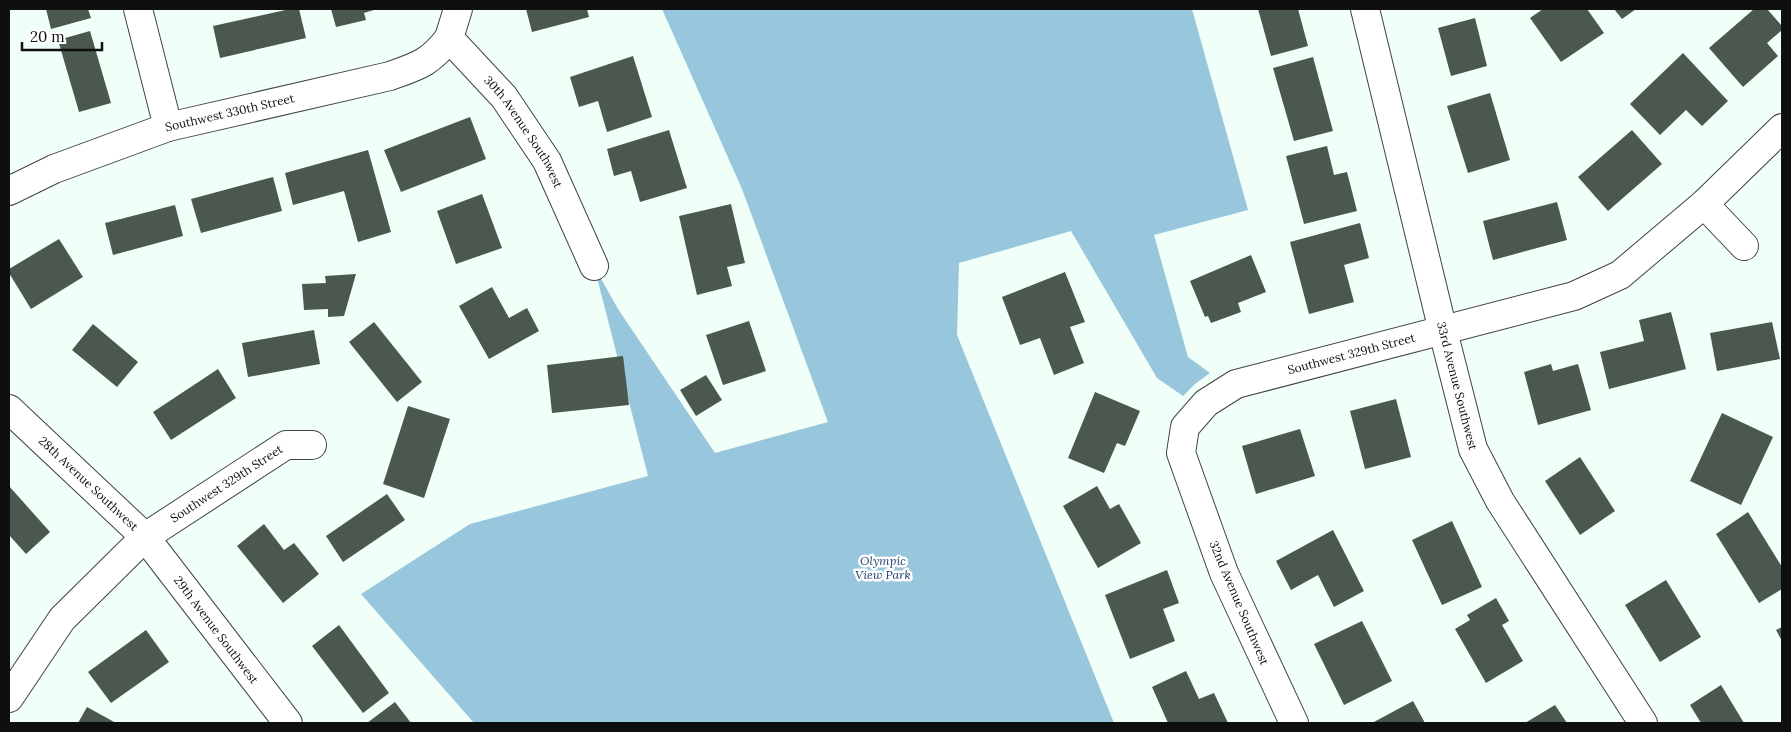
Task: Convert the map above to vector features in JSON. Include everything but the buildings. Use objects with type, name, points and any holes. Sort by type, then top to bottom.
[{"type":"street","points":[[138,9],[168,127]]},
{"type":"street","points":[[449,38],[458,9]]},
{"type":"street","name":"33rd Avenue Southwest","points":[[1365,9],[1473,450],[1500,501],[1643,723]]},
{"type":"street","name":"Southwest 330th Street","points":[[9,191],[54,169],[168,127],[390,76],[422,64],[437,53],[449,38]]},
{"type":"street","name":"30th Avenue Southwest","points":[[449,38],[504,97],[547,161],[594,266]]},
{"type":"street","name":"Southwest 329th Street","points":[[1190,479],[1181,453],[1185,427],[1206,403],[1236,384],[1574,296],[1620,275],[1704,204],[1782,128]]},
{"type":"street","points":[[1704,204],[1744,246]]},
{"type":"street","name":"28th Avenue Southwest","points":[[9,410],[145,537],[62,619],[9,698]]},
{"type":"street","name":"Southwest 329th Street","points":[[145,537],[286,445],[312,445]]},
{"type":"street","name":"32nd Avenue Southwest","points":[[1190,479],[1224,574],[1294,723]]},
{"type":"street","name":"29th Avenue Southwest","points":[[145,537],[288,723]]},
{"type":"green space","name":"Olympic View Park","points":[[662,9],[1192,9],[1248,210],[1154,235],[1188,357],[1210,373],[1183,396],[1157,378],[1071,231],[959,263],[957,335],[1114,723],[474,723],[361,594],[470,524],[648,476],[594,266],[618,309],[715,453],[828,422],[742,189]]}]
